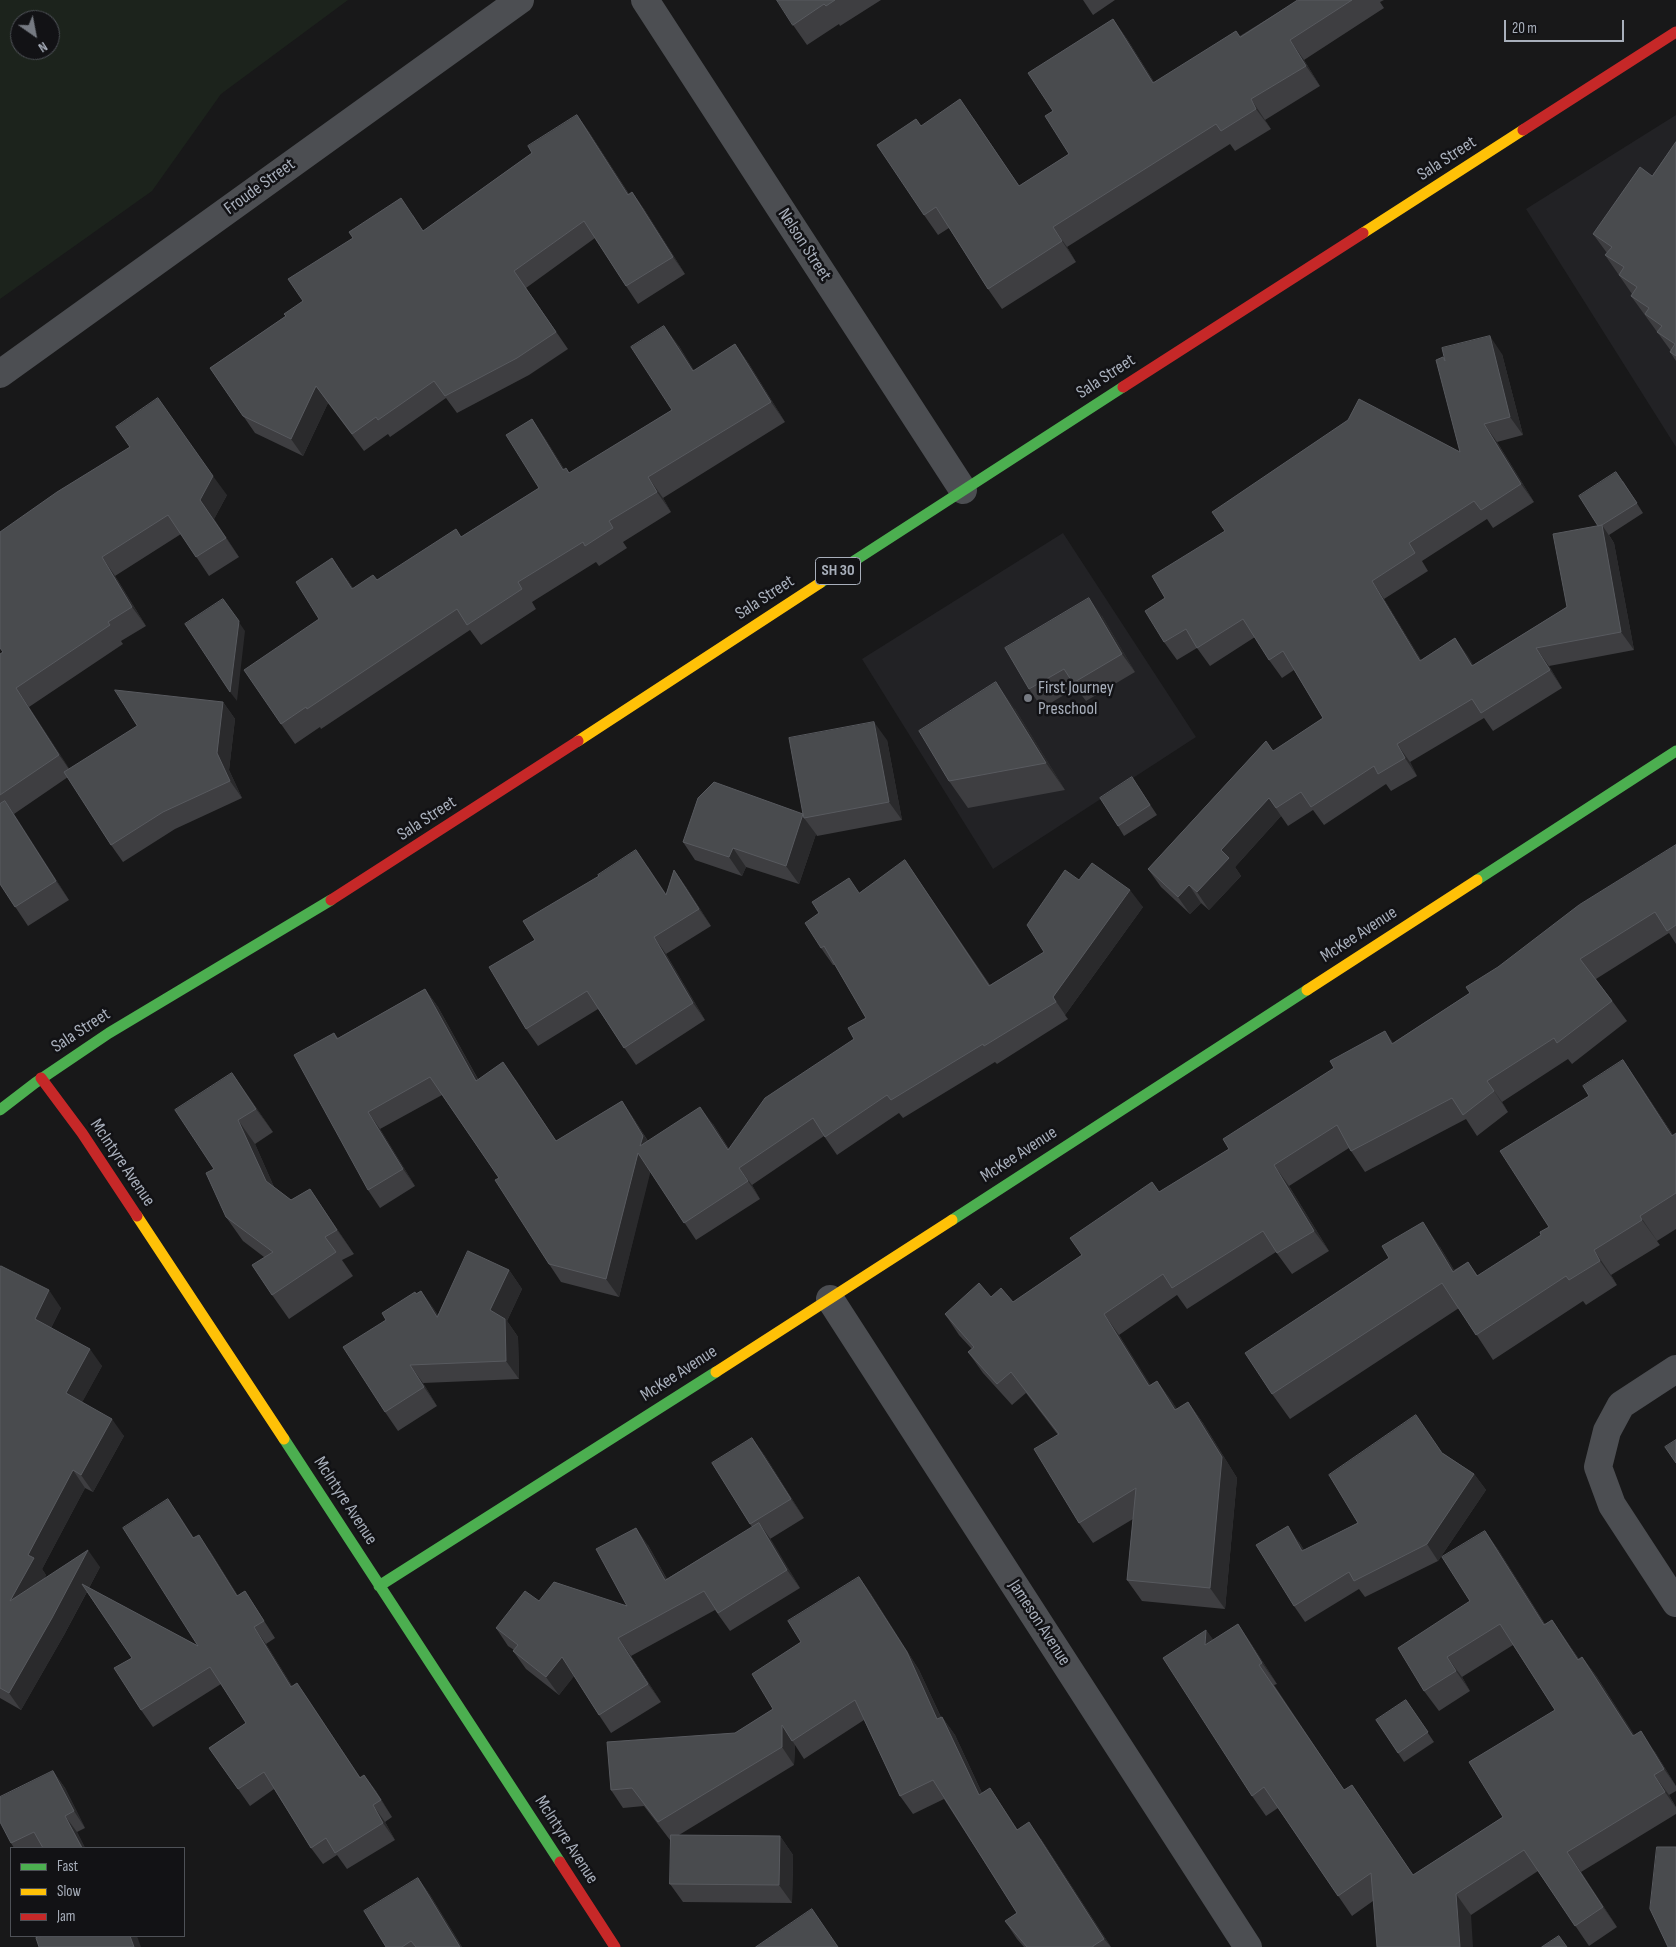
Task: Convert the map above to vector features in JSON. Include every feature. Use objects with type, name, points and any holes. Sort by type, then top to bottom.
[{"type":"main road","name":"Sala Street","points":[[0,1110],[41,1078],[172,992],[300,919],[394,861],[963,490],[1676,32]]},
{"type":"main road","name":"McKee Avenue","points":[[379,1586],[830,1299],[1676,751]]},
{"type":"main road","name":"McIntyre Avenue","points":[[41,1078],[82,1133],[615,1947]]},
{"type":"street","name":"Froude Street","points":[[0,374],[520,0]]},
{"type":"street","name":"Nelson Street","points":[[645,0],[963,490]]},
{"type":"street","name":"Jameson Avenue","points":[[830,1299],[1248,1947]]},
{"type":"street","points":[[1676,1369],[1621,1406],[1607,1431],[1598,1467],[1612,1505],[1676,1603]]},
{"type":"shaded area","points":[[0,0],[348,0],[221,94],[152,191],[0,299]]},
{"type":"shaded area","points":[[1676,115],[1676,447],[1526,209]]},
{"type":"shaded area","name":"First Journey Preschool","points":[[1063,533],[1196,737],[993,869],[862,659]]},
{"type":"building","points":[[777,0],[835,0],[826,6],[824,4],[793,25]]},
{"type":"building","points":[[1298,0],[1352,0],[1290,40],[1306,66],[1251,99],[1256,109],[1221,131],[1216,124],[1053,227],[1062,241],[988,289],[936,207],[924,215],[877,145],[916,119],[921,126],[960,99],[1019,186],[1069,154],[1045,116],[1053,111],[1028,73],[1113,19],[1153,83],[1236,31],[1240,37]]},
{"type":"building","points":[[577,115],[628,195],[632,192],[673,257],[626,286],[584,221],[514,271],[556,332],[517,358],[445,396],[434,381],[378,420],[376,417],[352,434],[316,386],[291,439],[243,416],[210,368],[286,316],[284,314],[303,301],[288,279],[353,238],[349,232],[401,198],[423,231],[532,153],[528,146]]},
{"type":"building","points":[[1676,142],[1676,356],[1670,352],[1675,344],[1657,332],[1662,326],[1645,314],[1649,308],[1631,296],[1637,287],[1619,275],[1624,267],[1605,255],[1612,247],[1593,234],[1640,167],[1652,176]]},
{"type":"building","points":[[664,326],[693,371],[735,344],[771,402],[648,477],[657,492],[609,521],[613,528],[585,546],[583,542],[518,582],[522,589],[467,625],[457,609],[307,709],[306,707],[281,724],[244,670],[319,619],[296,582],[332,558],[352,589],[373,575],[377,580],[456,529],[461,537],[539,488],[506,435],[532,419],[563,470],[566,468],[569,473],[672,410],[631,347]]},
{"type":"building","points":[[1490,336],[1510,417],[1484,424],[1521,484],[1481,510],[1474,501],[1409,543],[1415,553],[1372,581],[1420,661],[1455,638],[1472,666],[1567,607],[1553,534],[1602,525],[1621,632],[1536,648],[1550,670],[1481,713],[1472,699],[1397,744],[1405,758],[1378,774],[1374,766],[1311,807],[1301,792],[1276,808],[1269,798],[1221,850],[1229,858],[1197,892],[1189,885],[1178,897],[1148,869],[1266,741],[1273,751],[1323,718],[1283,651],[1269,660],[1243,619],[1197,648],[1186,629],[1164,642],[1145,611],[1165,598],[1152,576],[1225,531],[1212,512],[1348,420],[1359,399],[1460,452],[1436,360],[1443,357],[1445,361],[1442,348]]},
{"type":"building","points":[[158,398],[213,476],[200,500],[226,538],[196,557],[168,515],[102,557],[132,607],[108,622],[110,625],[16,688],[59,755],[0,795],[0,654],[3,652],[0,648],[0,532],[57,492],[130,447],[116,427]]},
{"type":"building","points":[[1616,472],[1637,503],[1598,526],[1579,496]]},
{"type":"building","points":[[1089,598],[1122,654],[1073,683],[1064,669],[1029,689],[1005,648]]},
{"type":"building","points":[[223,599],[239,621],[230,692],[185,624]]},
{"type":"building","points":[[996,682],[1046,763],[949,781],[919,731]]},
{"type":"building","points":[[115,690],[223,702],[217,753],[230,781],[163,812],[111,845],[64,772],[137,726]]},
{"type":"building","points":[[874,722],[889,802],[804,818],[789,738]]},
{"type":"building","points":[[1132,777],[1150,805],[1118,826],[1100,798]]},
{"type":"building","points":[[714,782],[803,814],[786,866],[733,848],[729,857],[683,842],[698,798]]},
{"type":"building","points":[[5,801],[56,881],[15,907],[0,884],[0,804]]},
{"type":"building","points":[[1676,845],[1676,925],[1667,931],[1655,912],[1580,959],[1612,1001],[1557,1043],[1554,1038],[1487,1081],[1494,1091],[1463,1115],[1452,1098],[1351,1151],[1337,1125],[1274,1165],[1314,1231],[1277,1253],[1263,1231],[1172,1288],[1163,1274],[1104,1314],[1149,1386],[1157,1381],[1175,1410],[1188,1402],[1222,1457],[1210,1588],[1127,1580],[1136,1488],[1079,1523],[1034,1449],[1059,1434],[1011,1372],[997,1384],[968,1352],[974,1347],[945,1314],[979,1283],[991,1297],[1001,1288],[1013,1302],[1082,1255],[1070,1238],[1152,1182],[1159,1192],[1229,1149],[1223,1139],[1334,1068],[1330,1061],[1385,1031],[1392,1044],[1470,993],[1466,987],[1498,967],[1579,905]]},
{"type":"building","points":[[636,850],[666,895],[674,870],[699,909],[654,937],[693,1003],[624,1048],[587,991],[526,1029],[489,967],[535,940],[523,921],[599,876]]},
{"type":"building","points":[[905,860],[989,986],[1044,952],[1027,925],[1065,870],[1079,880],[1092,863],[1130,890],[1053,997],[1056,1002],[891,1100],[887,1095],[825,1137],[813,1118],[739,1168],[748,1181],[684,1223],[638,1153],[606,1279],[549,1264],[495,1180],[499,1178],[430,1077],[368,1112],[403,1169],[368,1190],[294,1055],[334,1033],[337,1039],[425,989],[476,1081],[503,1062],[556,1141],[622,1101],[643,1136],[640,1146],[700,1107],[728,1150],[765,1098],[854,1039],[848,1028],[866,1018],[824,946],[821,948],[805,923],[819,913],[812,902],[849,878],[859,893]]},
{"type":"building","points":[[1623,1060],[1672,1136],[1676,1133],[1676,1193],[1640,1216],[1642,1220],[1594,1250],[1600,1261],[1569,1280],[1566,1276],[1476,1335],[1442,1283],[1272,1394],[1245,1353],[1389,1258],[1382,1246],[1423,1222],[1453,1272],[1468,1262],[1477,1276],[1541,1235],[1540,1232],[1549,1227],[1500,1151],[1589,1096],[1583,1086]]},
{"type":"building","points":[[232,1073],[256,1109],[238,1120],[266,1181],[291,1200],[310,1189],[337,1230],[325,1237],[336,1252],[272,1295],[252,1265],[273,1252],[226,1217],[206,1173],[214,1169],[175,1110]]},
{"type":"building","points":[[468,1251],[509,1270],[490,1310],[505,1319],[506,1361],[410,1365],[424,1387],[385,1412],[343,1347],[386,1320],[382,1313],[415,1292],[416,1294],[421,1291],[437,1317]]},
{"type":"building","points":[[1,1266],[49,1290],[35,1319],[90,1349],[66,1393],[112,1419],[81,1475],[73,1470],[28,1555],[34,1558],[10,1601],[88,1550],[9,1693],[0,1688]]},
{"type":"building","points":[[1416,1415],[1442,1453],[1474,1474],[1427,1544],[1354,1581],[1349,1572],[1294,1606],[1256,1545],[1288,1526],[1302,1551],[1358,1523],[1329,1475]]},
{"type":"building","points":[[752,1438],[791,1499],[750,1524],[712,1463]]},
{"type":"building","points":[[1676,1440],[1676,1463],[1665,1447]]},
{"type":"building","points":[[168,1499],[193,1538],[199,1535],[237,1596],[245,1591],[264,1621],[254,1627],[291,1687],[297,1683],[360,1778],[364,1775],[381,1800],[373,1805],[383,1823],[335,1853],[326,1838],[311,1848],[264,1772],[238,1789],[209,1748],[246,1723],[210,1667],[141,1710],[114,1668],[132,1658],[82,1584],[198,1646],[123,1528]]},
{"type":"building","points":[[759,1523],[787,1570],[718,1613],[704,1591],[618,1638],[648,1684],[599,1715],[562,1657],[546,1677],[513,1651],[518,1645],[496,1628],[525,1591],[539,1601],[554,1582],[627,1606],[596,1549],[636,1528],[665,1580]]},
{"type":"building","points":[[1485,1531],[1544,1625],[1552,1620],[1578,1660],[1582,1657],[1633,1736],[1641,1731],[1664,1769],[1654,1775],[1665,1792],[1567,1852],[1603,1907],[1575,1926],[1524,1850],[1456,1894],[1460,1947],[1377,1947],[1371,1873],[1338,1896],[1264,1787],[1252,1796],[1163,1658],[1206,1630],[1205,1645],[1238,1624],[1262,1663],[1259,1665],[1344,1790],[1352,1785],[1413,1875],[1503,1817],[1469,1762],[1555,1710],[1500,1624],[1447,1657],[1456,1671],[1424,1691],[1398,1648],[1470,1601],[1442,1557]]},
{"type":"building","points":[[859,1577],[907,1652],[937,1719],[942,1717],[979,1795],[990,1788],[1017,1830],[1029,1822],[1104,1939],[1093,1947],[1027,1947],[1005,1921],[1017,1913],[933,1780],[900,1796],[855,1700],[792,1741],[782,1725],[782,1747],[658,1822],[632,1788],[611,1790],[607,1742],[735,1733],[773,1709],[752,1674],[801,1642],[788,1621]]},
{"type":"building","points":[[1406,1700],[1428,1732],[1398,1753],[1376,1720]]},
{"type":"building","points":[[53,1771],[74,1811],[65,1816],[81,1847],[42,1847],[34,1832],[11,1843],[0,1822],[0,1797]]},
{"type":"building","points":[[671,1835],[780,1836],[779,1885],[670,1884]]},
{"type":"building","points":[[1657,1847],[1676,1847],[1676,1947],[1668,1947],[1650,1909]]},
{"type":"building","points":[[418,1878],[460,1947],[416,1947],[411,1941],[402,1947],[386,1947],[364,1911]]},
{"type":"building","points":[[812,1909],[838,1947],[756,1947]]},
{"type":"building","points":[[1559,1936],[1567,1947],[1542,1947]]},
{"type":"building","points":[[130,1937],[134,1947],[39,1947],[36,1938]]},
{"type":"traffic: fast","points":[[820,583],[1123,387]]},
{"type":"traffic: fast","points":[[1477,880],[1676,751]]},
{"type":"traffic: fast","points":[[0,1110],[35,1083],[109,1033],[331,900]]},
{"type":"traffic: fast","points":[[952,1220],[1307,990]]},
{"type":"traffic: fast","points":[[379,1586],[716,1372]]},
{"type":"traffic: fast","points":[[284,1439],[560,1862]]},
{"type":"traffic: slow","points":[[1363,233],[1523,130]]},
{"type":"traffic: slow","points":[[578,741],[820,583]]},
{"type":"traffic: slow","points":[[1307,990],[1477,880]]},
{"type":"traffic: slow","points":[[137,1216],[284,1439]]},
{"type":"traffic: slow","points":[[716,1372],[952,1220]]},
{"type":"traffic: jam","points":[[1523,130],[1676,32]]},
{"type":"traffic: jam","points":[[1123,387],[1363,233]]},
{"type":"traffic: jam","points":[[331,900],[578,741]]},
{"type":"traffic: jam","points":[[41,1078],[82,1133],[137,1216]]},
{"type":"traffic: jam","points":[[560,1862],[615,1947]]},
{"type":"place","name":"First Journey Preschool","points":[[1028,698]]}]
